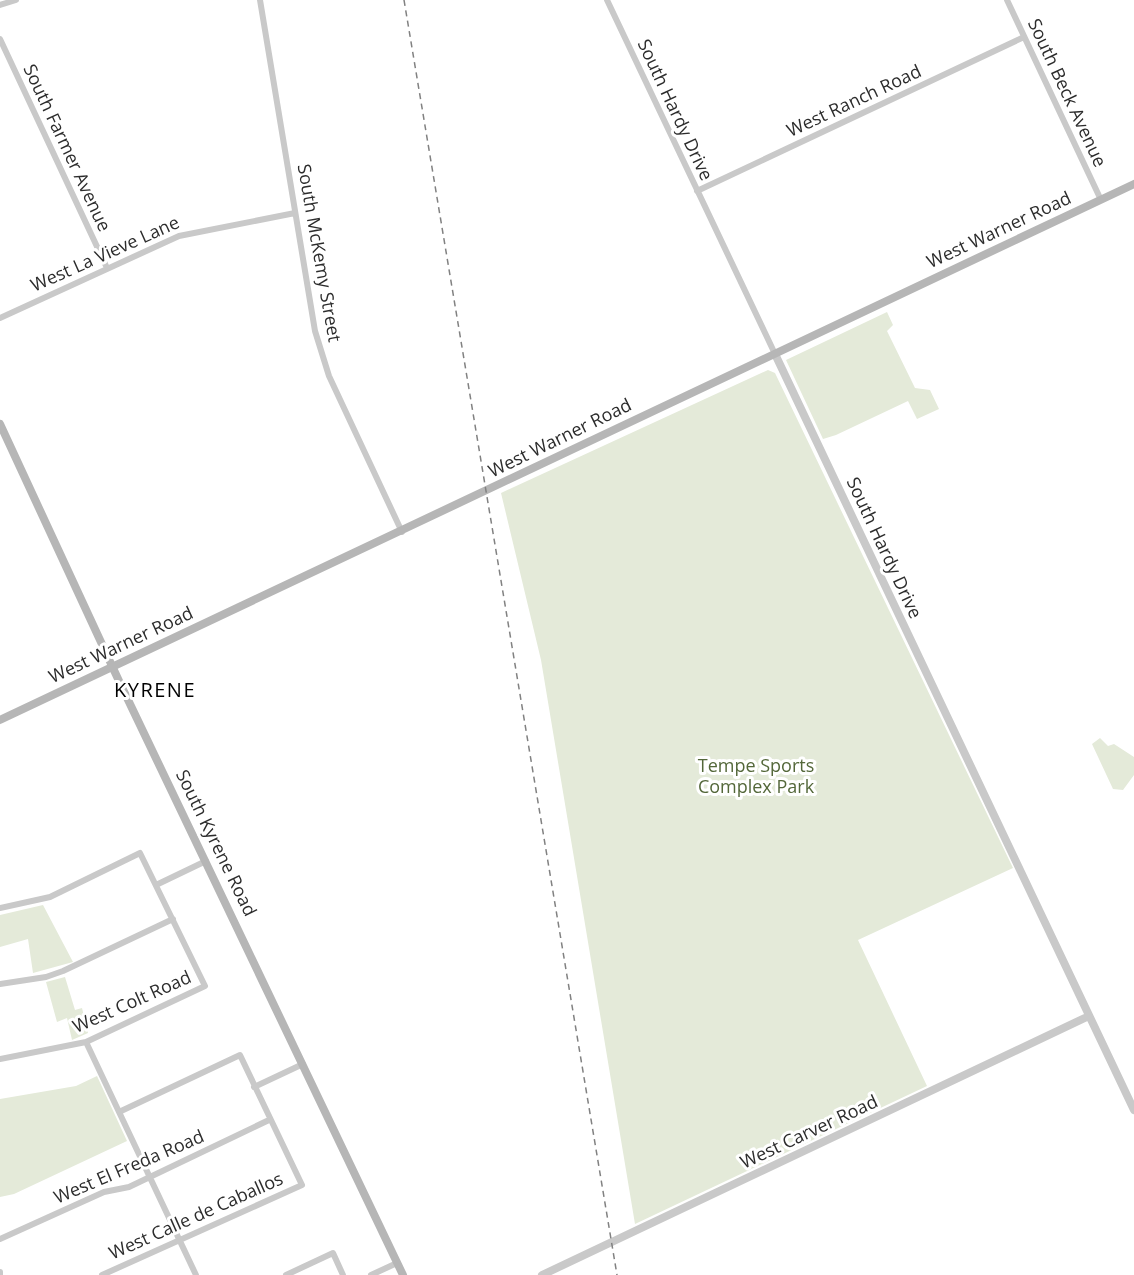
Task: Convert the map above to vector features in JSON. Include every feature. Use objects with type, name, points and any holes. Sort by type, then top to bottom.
[{"type":"main road","name":"West Warner Road","points":[[0,720],[402,532],[1134,184]]},
{"type":"main road","name":"South Kyrene Road","points":[[0,424],[112,667],[403,1275]]},
{"type":"street","points":[[0,5],[16,0]]},
{"type":"street","name":"South McKemy Street","points":[[261,0],[315,331],[324,362],[402,532]]},
{"type":"street","name":"South Hardy Drive","points":[[607,0],[1134,1110]]},
{"type":"street","name":"South Beck Avenue","points":[[1007,0],[1101,200]]},
{"type":"street","name":"West Ranch Road","points":[[697,191],[1024,38]]},
{"type":"street","name":"South Farmer Avenue","points":[[0,39],[107,268]]},
{"type":"street","name":"West La Vieve Lane","points":[[0,318],[190,232],[295,213]]},
{"type":"street","points":[[0,908],[50,897],[140,853],[172,920],[63,971],[46,977],[0,984]]},
{"type":"street","points":[[156,885],[206,861]]},
{"type":"street","name":"West Colt Road","points":[[0,1059],[86,1042],[205,986],[172,920]]},
{"type":"street","name":"West Carver Road","points":[[542,1275],[1089,1016]]},
{"type":"street","points":[[86,1042],[196,1275]]},
{"type":"street","points":[[119,1112],[240,1055],[269,1120]]},
{"type":"street","points":[[254,1087],[303,1064]]},
{"type":"street","name":"West El Freda Road","points":[[0,1239],[104,1192],[129,1187],[150,1178],[269,1120]]},
{"type":"street","name":"West Calle de Caballos","points":[[102,1275],[180,1242],[302,1185],[269,1120]]},
{"type":"street","points":[[286,1275],[333,1253],[343,1275]]},
{"type":"street","points":[[371,1275],[397,1263]]},
{"type":"green space","points":[[887,312],[893,325],[887,331],[915,388],[930,390],[939,409],[917,419],[908,401],[823,439],[786,360]]},
{"type":"green space","name":"Tempe Sports Complex Park","points":[[768,370],[775,373],[1013,868],[858,940],[927,1086],[635,1224],[541,660],[501,493]]},
{"type":"green space","points":[[1100,738],[1108,746],[1114,744],[1134,757],[1134,775],[1123,790],[1113,789],[1092,744]]},
{"type":"green space","points":[[43,905],[73,962],[33,973],[28,939],[0,947],[0,915]]},
{"type":"green space","points":[[65,977],[75,1010],[82,1008],[88,1033],[72,1040],[67,1018],[57,1022],[46,982]]},
{"type":"green space","points":[[97,1076],[127,1141],[14,1194],[0,1197],[0,1099],[76,1086]]},
{"type":"railway","points":[[404,0],[617,1275]]},
{"type":"district","name":"KYRENE","points":[[155,690]]}]
